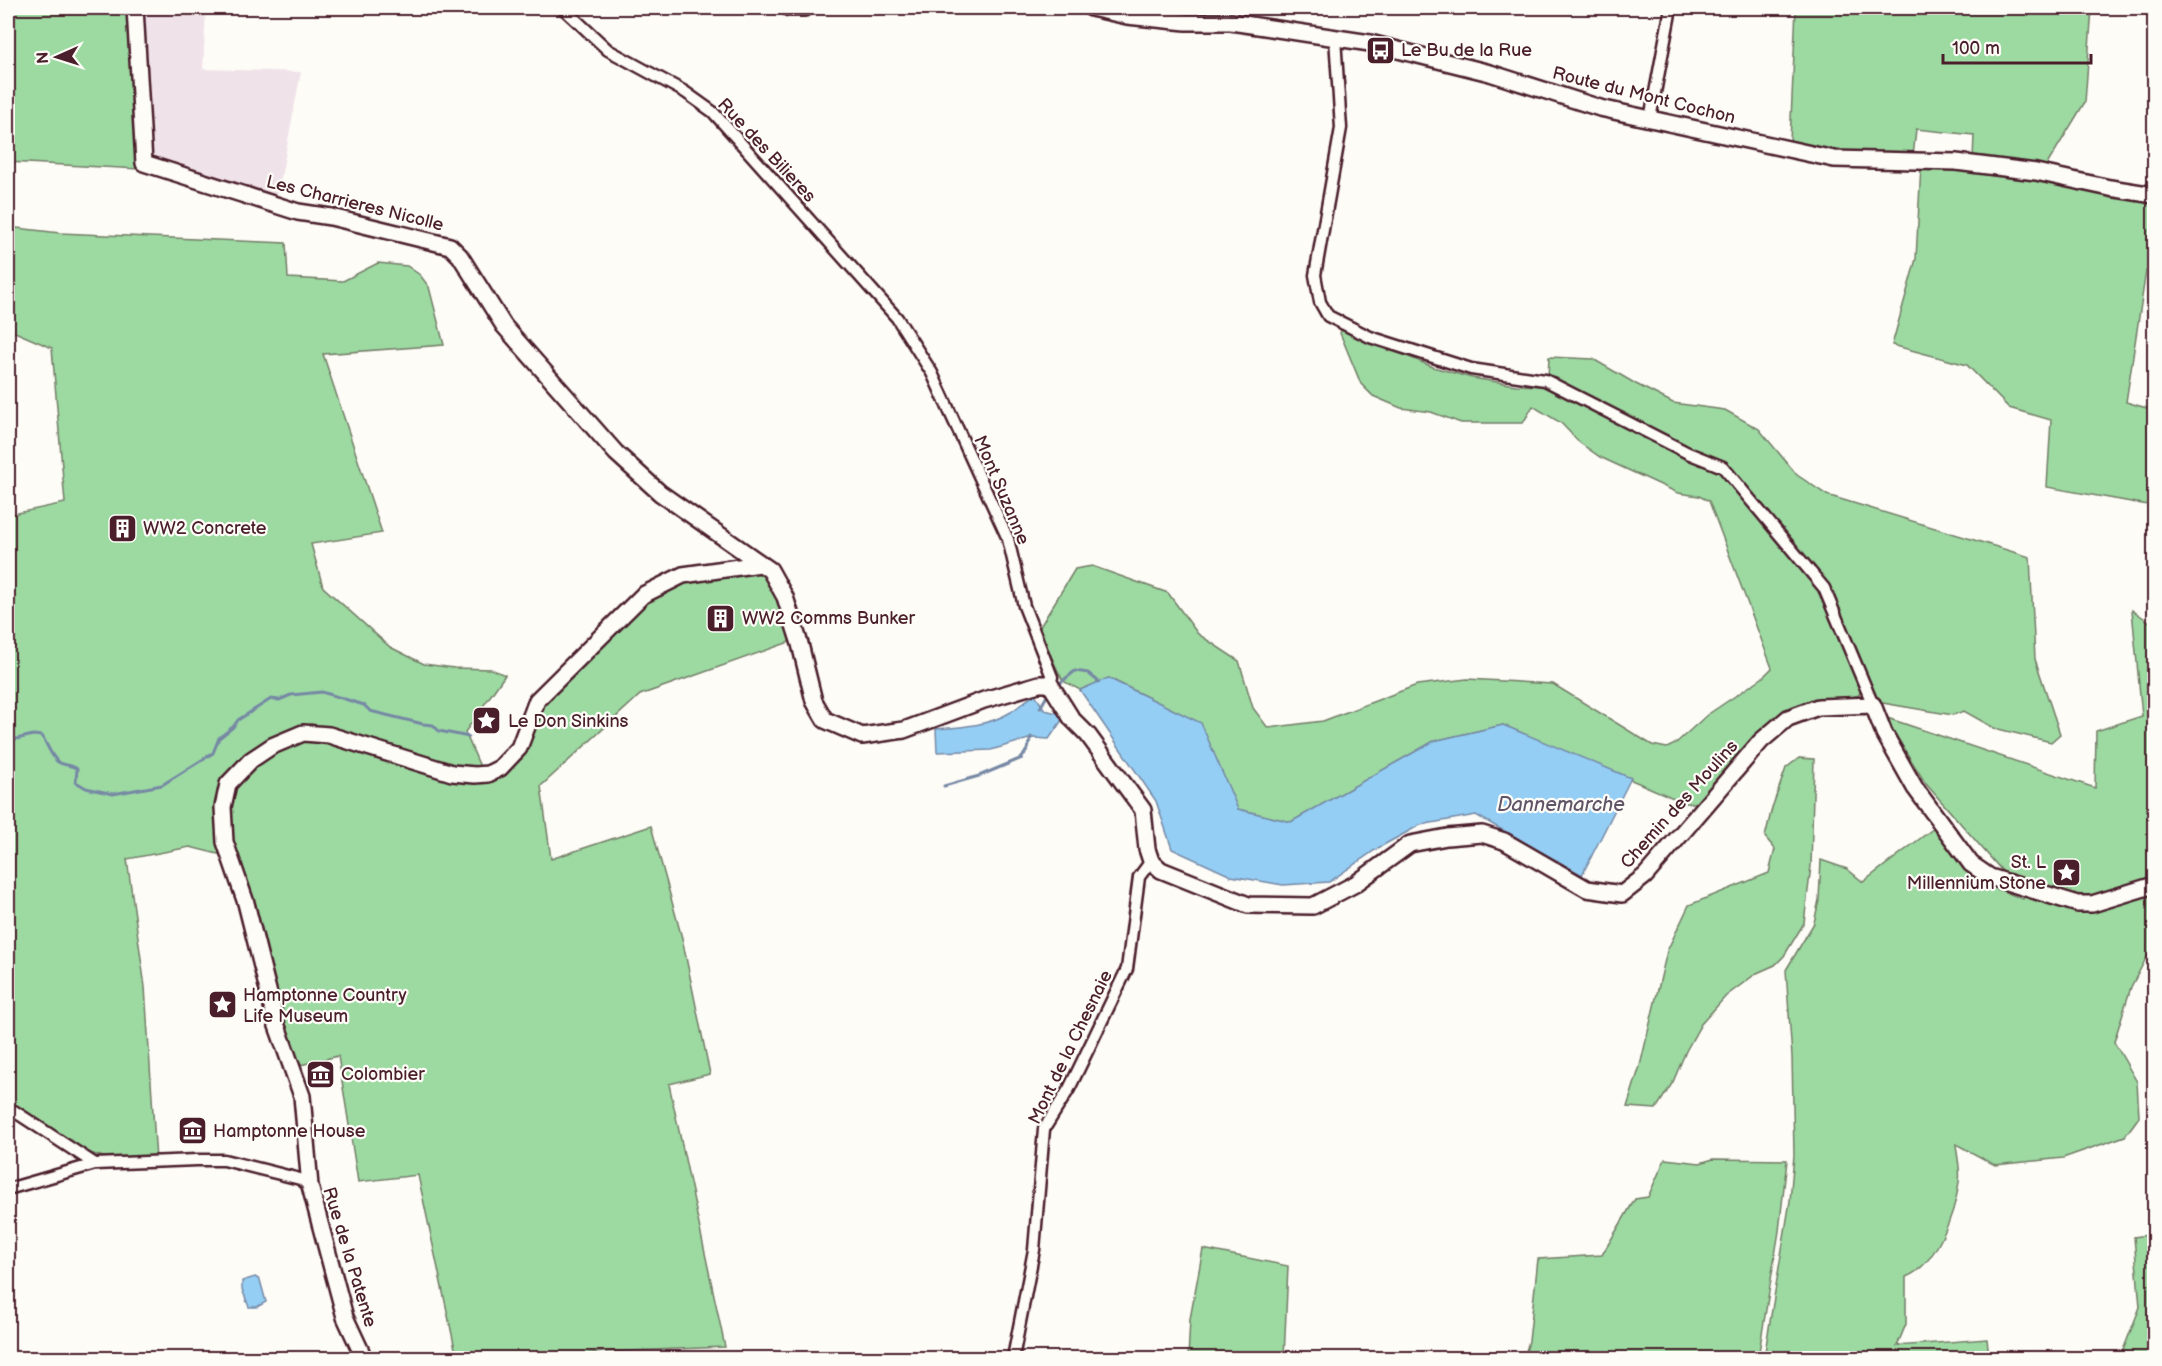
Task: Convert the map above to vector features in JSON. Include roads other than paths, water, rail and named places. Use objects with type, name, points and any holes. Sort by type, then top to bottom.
[{"type":"street","name":"Les Charrieres Nicolle","points":[[135,8],[144,163],[298,212],[332,217],[450,246],[460,255],[504,327],[616,453],[660,494],[745,551],[760,564]]},
{"type":"street","name":"Rue des Bilieres","points":[[563,8],[608,50],[685,92],[713,112],[897,318]]},
{"type":"street","points":[[789,8],[805,8]]},
{"type":"street","name":"Route du Mont Cochon","points":[[1091,8],[1127,16],[1186,22],[1231,22],[1370,43],[1457,65],[1600,108],[1834,159],[1956,162],[2036,172],[2154,195]]},
{"type":"street","points":[[1650,119],[1671,8]]},
{"type":"street","points":[[1335,38],[1341,128],[1315,275],[1320,302],[1328,316],[1370,338],[1471,369],[1545,380],[1688,453],[1723,467],[1824,588],[1884,733],[1915,788],[1971,864],[1990,877],[2078,904],[2092,904],[2154,885]]},
{"type":"street","name":"Mont Suzanne","points":[[897,318],[932,373],[1008,539],[1024,606],[1052,677],[1050,684]]},
{"type":"street","points":[[310,1186],[302,1096],[278,1026],[246,903],[225,842],[223,807],[228,784],[251,760],[272,746],[303,733],[329,735],[452,773],[474,775],[494,771],[500,768],[519,748],[537,700],[643,595],[683,574],[760,564],[770,570],[785,597],[800,644],[814,701],[825,720],[862,736],[904,730],[984,700],[1040,684],[1050,684],[1072,719],[1088,735],[1143,810],[1147,849],[1151,861]]},
{"type":"street","name":"Chemin des Moulins","points":[[1151,861],[1161,870],[1248,905],[1313,906],[1355,884],[1410,844],[1447,837],[1482,834],[1504,841],[1587,889],[1622,894],[1645,876],[1761,741],[1788,718],[1818,707],[1873,705]]},
{"type":"street","name":"Mont de la Chesnaie","points":[[1013,1359],[1034,1250],[1044,1129],[1069,1089],[1127,969],[1139,877],[1151,861]]},
{"type":"street","points":[[8,1109],[95,1164]]},
{"type":"street","name":"Rue de la Patente","points":[[8,1189],[95,1164],[224,1160],[300,1179],[310,1186],[345,1317],[364,1359]]},
{"type":"water","name":"Dannemarche","points":[[1108,678],[1201,723],[1238,809],[1291,822],[1434,741],[1503,725],[1631,778],[1582,875],[1476,815],[1420,825],[1378,848],[1329,882],[1283,885],[1231,876],[1172,849],[1156,801],[1080,690]]},
{"type":"water","points":[[1035,695],[1045,710],[1061,714],[1062,720],[1049,739],[1032,738],[991,750],[937,752],[936,729],[975,725],[1002,717]]},
{"type":"water","points":[[255,1277],[260,1280],[266,1302],[257,1307],[249,1307],[242,1289],[242,1281]]},
{"type":"waterway","points":[[1060,683],[1075,671],[1088,673],[1099,682]]},
{"type":"waterway","points":[[8,741],[33,735],[42,736],[58,762],[77,769],[76,782],[86,788],[113,794],[162,785],[213,753],[219,738],[238,720],[271,699],[279,700],[291,695],[322,692],[364,705],[370,711],[433,725],[439,731],[469,737]]},
{"type":"waterway","points":[[1040,708],[1048,694]]},
{"type":"waterway","points":[[944,786],[979,776],[1022,758],[1031,737]]},
{"type":"place","name":"Le Bu de la Rue","points":[[1380,50]]},
{"type":"place","name":"WW2 Concrete","points":[[122,528]]},
{"type":"place","name":"WW2 Comms Bunker","points":[[721,618]]},
{"type":"place","name":"Le Don Sinkins","points":[[487,721]]},
{"type":"place","name":"St. L Millennium Stone","points":[[2067,872]]},
{"type":"place","name":"Hamptonne Country Life Museum","points":[[222,1005]]},
{"type":"place","name":"Colombier","points":[[320,1074]]},
{"type":"place","name":"Hamptonne House","points":[[192,1131]]}]
